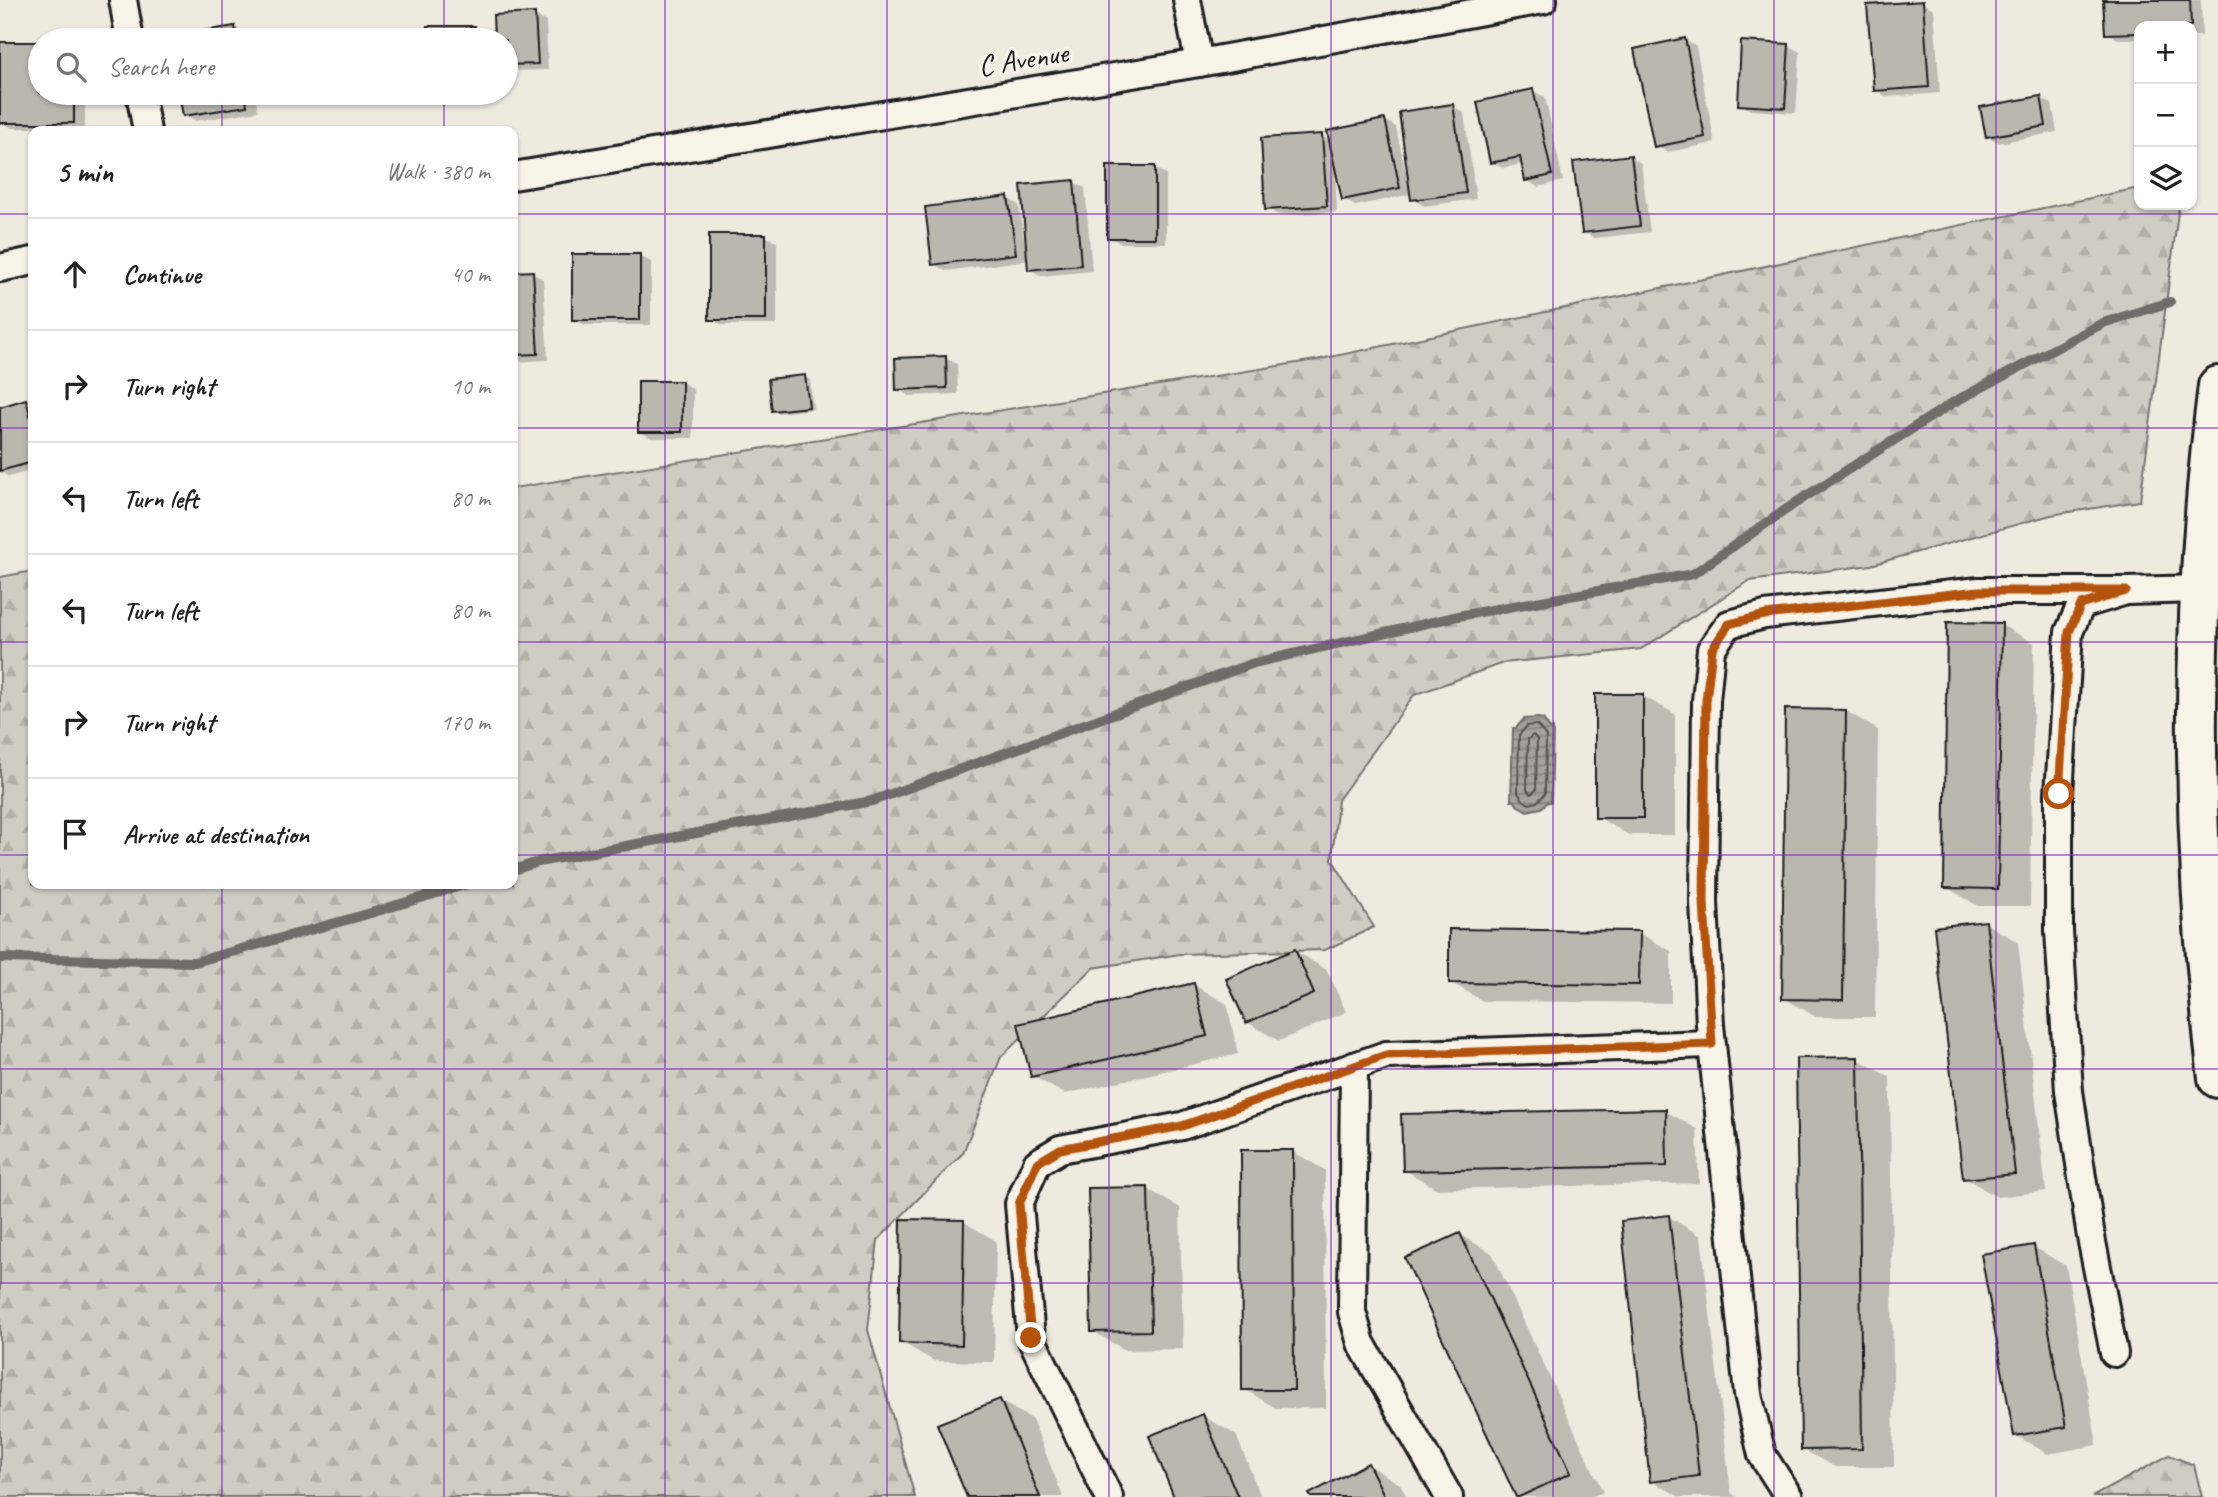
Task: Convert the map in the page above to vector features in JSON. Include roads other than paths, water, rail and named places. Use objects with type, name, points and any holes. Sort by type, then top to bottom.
[{"type":"main road","points":[[2218,386],[2201,589],[2198,726],[2200,876],[2218,1078]]},
{"type":"street","points":[[123,0],[128,28]]},
{"type":"street","points":[[1187,0],[1199,64]]},
{"type":"street","name":"C Avenue","points":[[518,175],[1199,64],[1543,0]]},
{"type":"street","points":[[142,105],[146,126]]},
{"type":"street","points":[[0,268],[28,262]]},
{"type":"street","points":[[1789,1497],[1762,1455],[1748,1394],[1712,1044],[1704,902],[1706,701],[1712,649],[1729,624],[1765,615],[1979,591],[2201,589]]},
{"type":"street","points":[[2114,1353],[2091,1237],[2069,1091],[2060,931],[2059,794],[2069,632],[2081,605],[2126,591]]},
{"type":"street","points":[[1109,1497],[1031,1338],[1019,1204],[1037,1163],[1060,1149],[1182,1126],[1386,1055],[1712,1044]]},
{"type":"street","points":[[1354,1066],[1352,1312],[1361,1343],[1449,1497]]},
{"type":"water","points":[[1524,719],[1543,719],[1550,729],[1553,728],[1551,802],[1541,808],[1527,811],[1515,801],[1511,801],[1513,728]]},
{"type":"waterway","points":[[518,868],[538,862],[872,801],[1254,663],[1458,616],[1693,574],[1797,502],[1954,402],[2103,323],[2170,302]]},
{"type":"waterway","points":[[0,958],[195,962],[450,889]]}]
